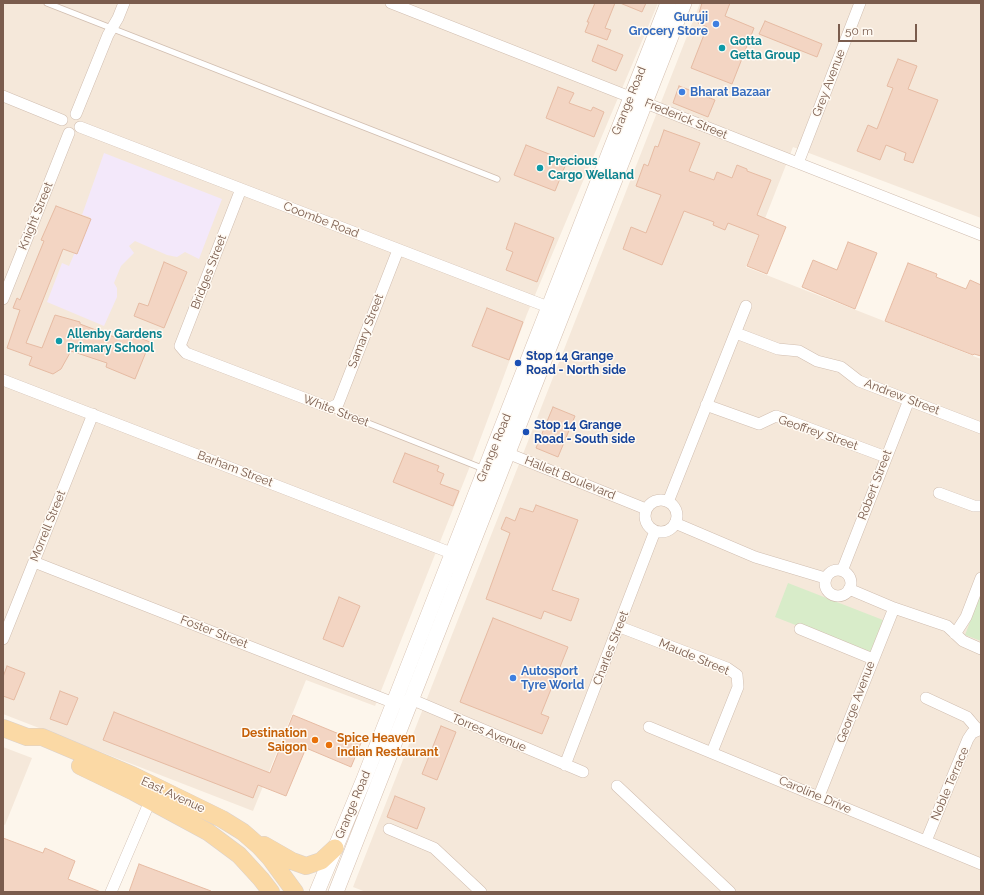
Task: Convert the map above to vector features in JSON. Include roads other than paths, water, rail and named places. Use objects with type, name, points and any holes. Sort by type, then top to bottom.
[{"type":"main road","name":"Grange Road","points":[[336,892],[468,559],[501,450],[555,310],[631,98],[668,3]]},
{"type":"main road","name":"Grange Road","points":[[555,310],[645,103],[684,3]]},
{"type":"main road","name":"Grange Road","points":[[317,892],[394,703],[485,469],[501,450]]},
{"type":"main road","name":"East Avenue","points":[[3,728],[27,737],[42,736],[132,775],[222,819],[247,836],[270,858],[295,892]]},
{"type":"main road","name":"East Avenue","points":[[27,737],[38,748],[100,775],[208,832],[222,842],[251,868],[271,892]]},
{"type":"main road","points":[[247,836],[300,865],[316,864],[335,848]]},
{"type":"street","points":[[76,114],[124,3]]},
{"type":"street","name":"Frederick Street","points":[[391,3],[981,235]]},
{"type":"street","name":"Grey Avenue","points":[[798,163],[860,3]]},
{"type":"street","points":[[3,96],[62,120]]},
{"type":"street","points":[[67,114],[76,114],[81,120],[80,127],[76,132],[69,133],[62,127],[62,120],[67,114]]},
{"type":"street","name":"Coombe Road","points":[[80,127],[555,310]]},
{"type":"street","name":"Knight Street","points":[[3,299],[69,133]]},
{"type":"street","name":"Bridges Street","points":[[186,353],[180,346],[240,189]]},
{"type":"street","name":"Samary Street","points":[[330,408],[338,404],[398,250]]},
{"type":"street","points":[[668,502],[746,306]]},
{"type":"street","name":"Andrew Street","points":[[736,333],[778,349],[799,351],[817,361],[837,365],[859,381],[981,428]]},
{"type":"street","name":"White Street","points":[[186,353],[330,408]]},
{"type":"street","name":"Barham Street","points":[[3,380],[468,559]]},
{"type":"street","name":"Robert Street","points":[[842,571],[909,400]]},
{"type":"street","name":"Geoffrey Street","points":[[706,405],[759,424],[776,416],[886,457]]},
{"type":"street","name":"Morrell Street","points":[[3,639],[93,414]]},
{"type":"street","name":"Hallett Boulevard","points":[[501,450],[646,509]]},
{"type":"street","points":[[939,493],[974,506],[981,505]]},
{"type":"street","points":[[655,501],[668,502],[676,511],[675,523],[667,530],[655,531],[646,522],[646,509],[655,501]]},
{"type":"street","points":[[675,523],[756,557],[825,578]]},
{"type":"street","name":"Charles Street","points":[[565,765],[620,627],[655,531]]},
{"type":"street","name":"Foster Street","points":[[34,562],[394,703]]},
{"type":"street","points":[[836,570],[842,571],[850,578],[849,589],[845,594],[839,596],[832,595],[827,591],[824,585],[825,578],[836,570]]},
{"type":"street","points":[[955,634],[966,617],[981,578]]},
{"type":"street","points":[[849,589],[894,608],[943,625],[949,628],[963,641],[981,649]]},
{"type":"street","name":"George Avenue","points":[[819,796],[894,608]]},
{"type":"street","name":"Maude Street","points":[[620,627],[726,668],[737,676],[738,687],[712,752]]},
{"type":"street","points":[[800,629],[873,659]]},
{"type":"street","name":"Noble Terrace","points":[[926,698],[966,717],[980,730],[968,739],[926,842]]},
{"type":"street","points":[[394,703],[413,700]]},
{"type":"street","name":"Torres Avenue","points":[[413,700],[583,772]]},
{"type":"street","name":"Caroline Drive","points":[[649,727],[981,864]]},
{"type":"street","points":[[617,786],[730,892]]},
{"type":"street","points":[[111,892],[150,801]]},
{"type":"street","points":[[389,829],[434,848],[481,892]]},
{"type":"lane","points":[[47,3],[497,179]]},
{"type":"lane","name":"White Street","points":[[330,408],[485,469]]},
{"type":"place","name":"Guruji Grocery Store","points":[[716,24]]},
{"type":"place","name":"Gotta Getta Group","points":[[722,48]]},
{"type":"place","name":"Bharat Bazaar","points":[[682,92]]},
{"type":"place","name":"Precious Cargo Welland","points":[[540,168]]},
{"type":"place","name":"Allenby Gardens Primary School","points":[[59,341]]},
{"type":"place","name":"Stop 14 Grange Road - North side","points":[[518,363]]},
{"type":"place","name":"Stop 14 Grange Road - South side","points":[[526,432]]},
{"type":"place","name":"Autosport Tyre World","points":[[513,678]]},
{"type":"place","name":"Destination Saigon","points":[[315,740]]},
{"type":"place","name":"Spice Heaven Indian Restaurant","points":[[329,745]]}]
